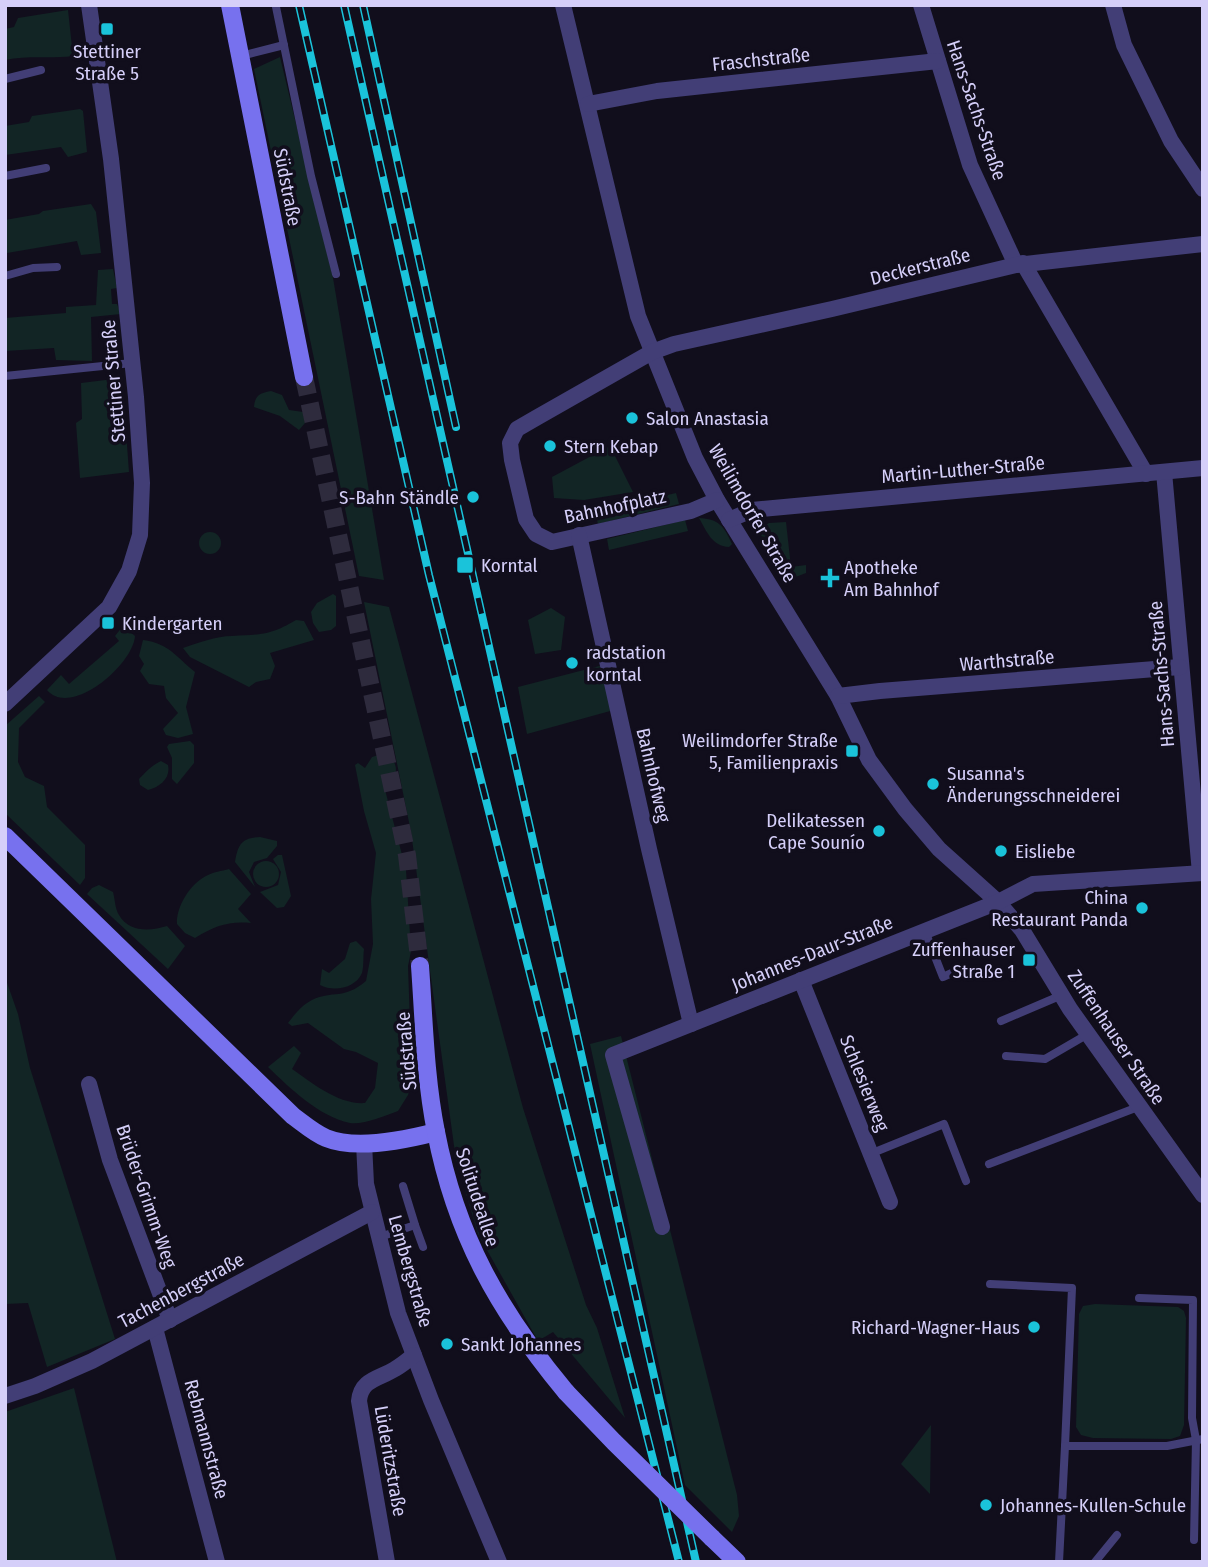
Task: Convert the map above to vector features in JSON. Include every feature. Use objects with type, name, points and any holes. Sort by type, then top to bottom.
[{"type":"main road","name":"Südstraße","points":[[230,5],[304,377]]},
{"type":"main road","name":"Solitudeallee","points":[[5,836],[293,1116],[324,1137],[346,1143],[364,1143],[436,1132],[461,1225],[487,1280],[536,1355],[566,1392],[614,1442],[737,1562]]},
{"type":"main road","name":"Südstraße","points":[[420,966],[428,1076],[436,1132]]},
{"type":"street","name":"Stettiner Straße","points":[[5,704],[109,607],[130,571],[139,536],[142,483],[132,363],[111,159],[89,5]]},
{"type":"street","name":"Weilimdorfer Straße","points":[[564,5],[638,316],[695,458],[729,520],[838,696],[869,760],[939,849],[998,902]]},
{"type":"street","name":"Hans-Sachs-Straße","points":[[921,5],[970,165],[1020,264],[1146,474]]},
{"type":"street","points":[[1114,5],[1124,46],[1171,141],[1203,189]]},
{"type":"street","name":"Fraschstraße","points":[[588,104],[657,91],[938,61]]},
{"type":"street","name":"Deckerstraße","points":[[652,352],[674,344],[1020,264],[1203,244]]},
{"type":"street","name":"Bahnhofplatz","points":[[652,352],[517,429],[510,443],[526,519],[536,534],[552,542],[691,512],[718,500]]},
{"type":"street","name":"Martin-Luther-Straße","points":[[729,520],[752,510],[1203,468]]},
{"type":"street","name":"Hans-Sachs-Straße","points":[[1164,472],[1201,873]]},
{"type":"street","name":"Bahnhofweg","points":[[579,535],[691,1024]]},
{"type":"street","name":"Warthstraße","points":[[838,696],[1180,667]]},
{"type":"street","name":"Johannes-Daur-Straße","points":[[662,1227],[613,1055],[998,902],[1033,884],[1201,873]]},
{"type":"street","name":"Zuffenhauser Straße","points":[[998,902],[1022,930],[1088,1034],[1203,1195]]},
{"type":"street","name":"Schlesierweg","points":[[801,979],[890,1202]]},
{"type":"street","name":"Brüder-Grimm-Weg","points":[[89,1084],[162,1324]]},
{"type":"street","name":"Lembergstraße","points":[[364,1143],[366,1184],[398,1313],[499,1562]]},
{"type":"street","name":"Tachenbergstraße","points":[[5,1396],[36,1386],[92,1361],[372,1212]]},
{"type":"street","name":"Rebmannstraße","points":[[162,1324],[218,1562]]},
{"type":"street","name":"Lüderitzstraße","points":[[387,1562],[359,1394],[366,1384],[395,1370],[414,1356]]},
{"type":"lane","points":[[276,7],[311,176],[336,274]]},
{"type":"lane","points":[[241,56],[284,44]]},
{"type":"lane","points":[[5,79],[41,70]]},
{"type":"lane","points":[[5,176],[46,167]]},
{"type":"lane","points":[[5,276],[33,268],[57,267]]},
{"type":"lane","points":[[5,376],[132,363]]},
{"type":"lane","points":[[925,931],[943,977],[956,971]]},
{"type":"lane","points":[[1002,1021],[1062,995]]},
{"type":"lane","points":[[1006,1056],[1045,1059],[1088,1034]]},
{"type":"lane","points":[[989,1164],[1138,1107]]},
{"type":"lane","points":[[870,1154],[944,1124],[966,1181]]},
{"type":"lane","points":[[403,1186],[423,1247]]},
{"type":"lane","points":[[380,1237],[415,1225]]},
{"type":"lane","points":[[990,1284],[1072,1287],[1059,1562]]},
{"type":"lane","points":[[1139,1298],[1198,1301],[1192,1418],[1199,1439],[1194,1541]]},
{"type":"lane","points":[[1065,1446],[1167,1446],[1199,1439]]},
{"type":"lane","points":[[1095,1562],[1116,1535]]},
{"type":"green space","points":[[68,10],[73,56],[5,60],[5,29],[14,27],[18,18]]},
{"type":"green space","points":[[280,57],[333,278],[384,580],[359,576],[254,69]]},
{"type":"green space","points":[[80,109],[83,111],[87,152],[68,157],[61,147],[5,155],[5,126],[29,122],[32,116]]},
{"type":"green space","points":[[91,204],[96,212],[101,253],[81,255],[77,241],[7,253],[5,256],[5,220]]},
{"type":"green space","points":[[113,269],[117,288],[111,289],[112,304],[117,304],[121,314],[91,317],[92,361],[56,360],[54,348],[5,351],[5,318],[66,313],[66,307],[96,305],[98,270]]},
{"type":"green space","points":[[122,378],[129,472],[80,478],[76,423],[82,419],[81,383]]},
{"type":"green space","points":[[271,391],[282,395],[289,410],[303,412],[305,423],[299,430],[280,416],[254,407],[259,395]]},
{"type":"green space","points":[[610,446],[633,492],[584,500],[554,498],[552,477]]},
{"type":"green space","points":[[676,493],[679,504],[598,524],[595,512]]},
{"type":"green space","points":[[699,518],[720,525],[732,544],[729,547],[723,546],[714,541]]},
{"type":"green space","points":[[685,520],[688,531],[609,550],[607,539]]},
{"type":"green space","points":[[786,522],[791,567],[806,565],[806,573],[793,578],[786,576],[761,535],[761,528],[769,523]]},
{"type":"green space","points":[[210,532],[218,535],[221,543],[218,551],[210,554],[202,551],[199,543],[202,535]]},
{"type":"green space","points":[[333,594],[336,596],[336,626],[331,630],[319,632],[313,623],[311,612],[317,603]]},
{"type":"green space","points":[[364,602],[389,607],[523,1108],[625,1418],[553,1332],[538,1341],[478,1234],[456,1160],[411,832]]},
{"type":"green space","points":[[551,608],[565,617],[561,650],[535,654],[528,620]]},
{"type":"green space","points":[[296,620],[304,621],[314,640],[270,653],[275,666],[270,679],[256,682],[249,687],[190,657],[183,648],[220,637],[265,633]]},
{"type":"green space","points":[[123,626],[135,636],[132,648],[113,673],[85,693],[71,697],[58,697],[47,690],[61,675],[69,684],[119,641],[115,636]]},
{"type":"green space","points":[[143,640],[160,644],[195,672],[186,707],[193,734],[178,738],[166,735],[163,729],[178,713],[166,698],[164,686],[149,684],[140,671],[144,664],[139,656]]},
{"type":"green space","points":[[611,663],[621,708],[527,734],[518,687]]},
{"type":"green space","points":[[39,696],[45,702],[19,728],[18,762],[25,777],[44,786],[47,807],[85,845],[85,878],[80,885],[5,813],[5,726]]},
{"type":"green space","points":[[190,741],[194,745],[194,763],[177,784],[172,779],[172,758],[167,747],[169,744]]},
{"type":"green space","points":[[382,754],[393,761],[396,768],[393,780],[384,786],[406,870],[411,951],[408,966],[412,1080],[408,1095],[398,1111],[381,1118],[350,1123],[316,1108],[268,1067],[294,1046],[301,1053],[292,1069],[326,1092],[355,1103],[365,1103],[375,1088],[378,1063],[344,1049],[308,1023],[292,1026],[288,1023],[312,1000],[351,991],[366,981],[373,944],[371,899],[376,853],[355,765],[358,763],[365,768],[372,757]]},
{"type":"green space","points":[[161,761],[168,765],[168,774],[164,781],[148,790],[140,785],[139,779]]},
{"type":"green space","points":[[260,837],[277,841],[277,846],[267,858],[254,862],[249,872],[255,887],[235,862],[242,843]]},
{"type":"green space","points":[[282,855],[291,896],[284,907],[277,908],[260,892],[278,885],[281,872],[273,859]]},
{"type":"green space","points":[[266,861],[276,864],[279,874],[276,884],[266,887],[256,884],[253,874],[256,864]]},
{"type":"green space","points":[[229,869],[251,894],[238,909],[251,923],[222,925],[195,938],[185,933],[177,924],[177,917],[185,897],[200,880]]},
{"type":"green space","points":[[99,885],[113,892],[118,913],[128,925],[141,929],[167,926],[185,946],[168,969],[87,894]]},
{"type":"green space","points":[[356,941],[364,949],[363,970],[359,978],[343,988],[320,985],[322,969],[329,973],[345,959],[350,943]]},
{"type":"green space","points":[[5,977],[18,1014],[30,1068],[115,1339],[47,1367],[28,1303],[5,1304]]},
{"type":"green space","points":[[621,1036],[737,1495],[739,1516],[732,1532],[685,1485],[590,1044]]},
{"type":"green space","points":[[1095,1304],[1178,1307],[1184,1311],[1184,1425],[1180,1436],[1171,1439],[1093,1438],[1081,1435],[1076,1427],[1079,1314],[1083,1306]]},
{"type":"green space","points":[[74,1388],[117,1562],[5,1562],[5,1412]]},
{"type":"green space","points":[[931,1425],[930,1494],[901,1464]]},
{"type":"tunnel","points":[[304,377],[407,855],[420,966]]},
{"type":"railway","points":[[299,5],[429,575],[679,1562]]},
{"type":"railway","points":[[344,5],[696,1562]]},
{"type":"railway","points":[[363,5],[456,427]]},
{"type":"place","name":"Stettiner Straße 5","points":[[107,29]]},
{"type":"place","name":"Salon Anastasia","points":[[632,418]]},
{"type":"place","name":"Stern Kebap","points":[[550,446]]},
{"type":"place","name":"S-Bahn Ständle","points":[[473,497]]},
{"type":"place","name":"Korntal","points":[[465,565]]},
{"type":"place","name":"Apotheke Am Bahnhof","points":[[830,578]]},
{"type":"place","name":"Kindergarten","points":[[108,623]]},
{"type":"place","name":"radstation korntal","points":[[572,663]]},
{"type":"place","name":"Weilimdorfer Straße 5, Familienpraxis","points":[[852,751]]},
{"type":"place","name":"Susanna's Änderungsschneiderei","points":[[933,784]]},
{"type":"place","name":"Delikatessen Cape Sounío","points":[[879,831]]},
{"type":"place","name":"Eisliebe","points":[[1001,851]]},
{"type":"place","name":"China Restaurant Panda","points":[[1142,908]]},
{"type":"place","name":"Zuffenhauser Straße 1","points":[[1029,960]]},
{"type":"place","name":"Richard-Wagner-Haus","points":[[1034,1327]]},
{"type":"place","name":"Sankt Johannes","points":[[447,1344]]},
{"type":"place","name":"Johannes-Kullen-Schule","points":[[986,1505]]}]
